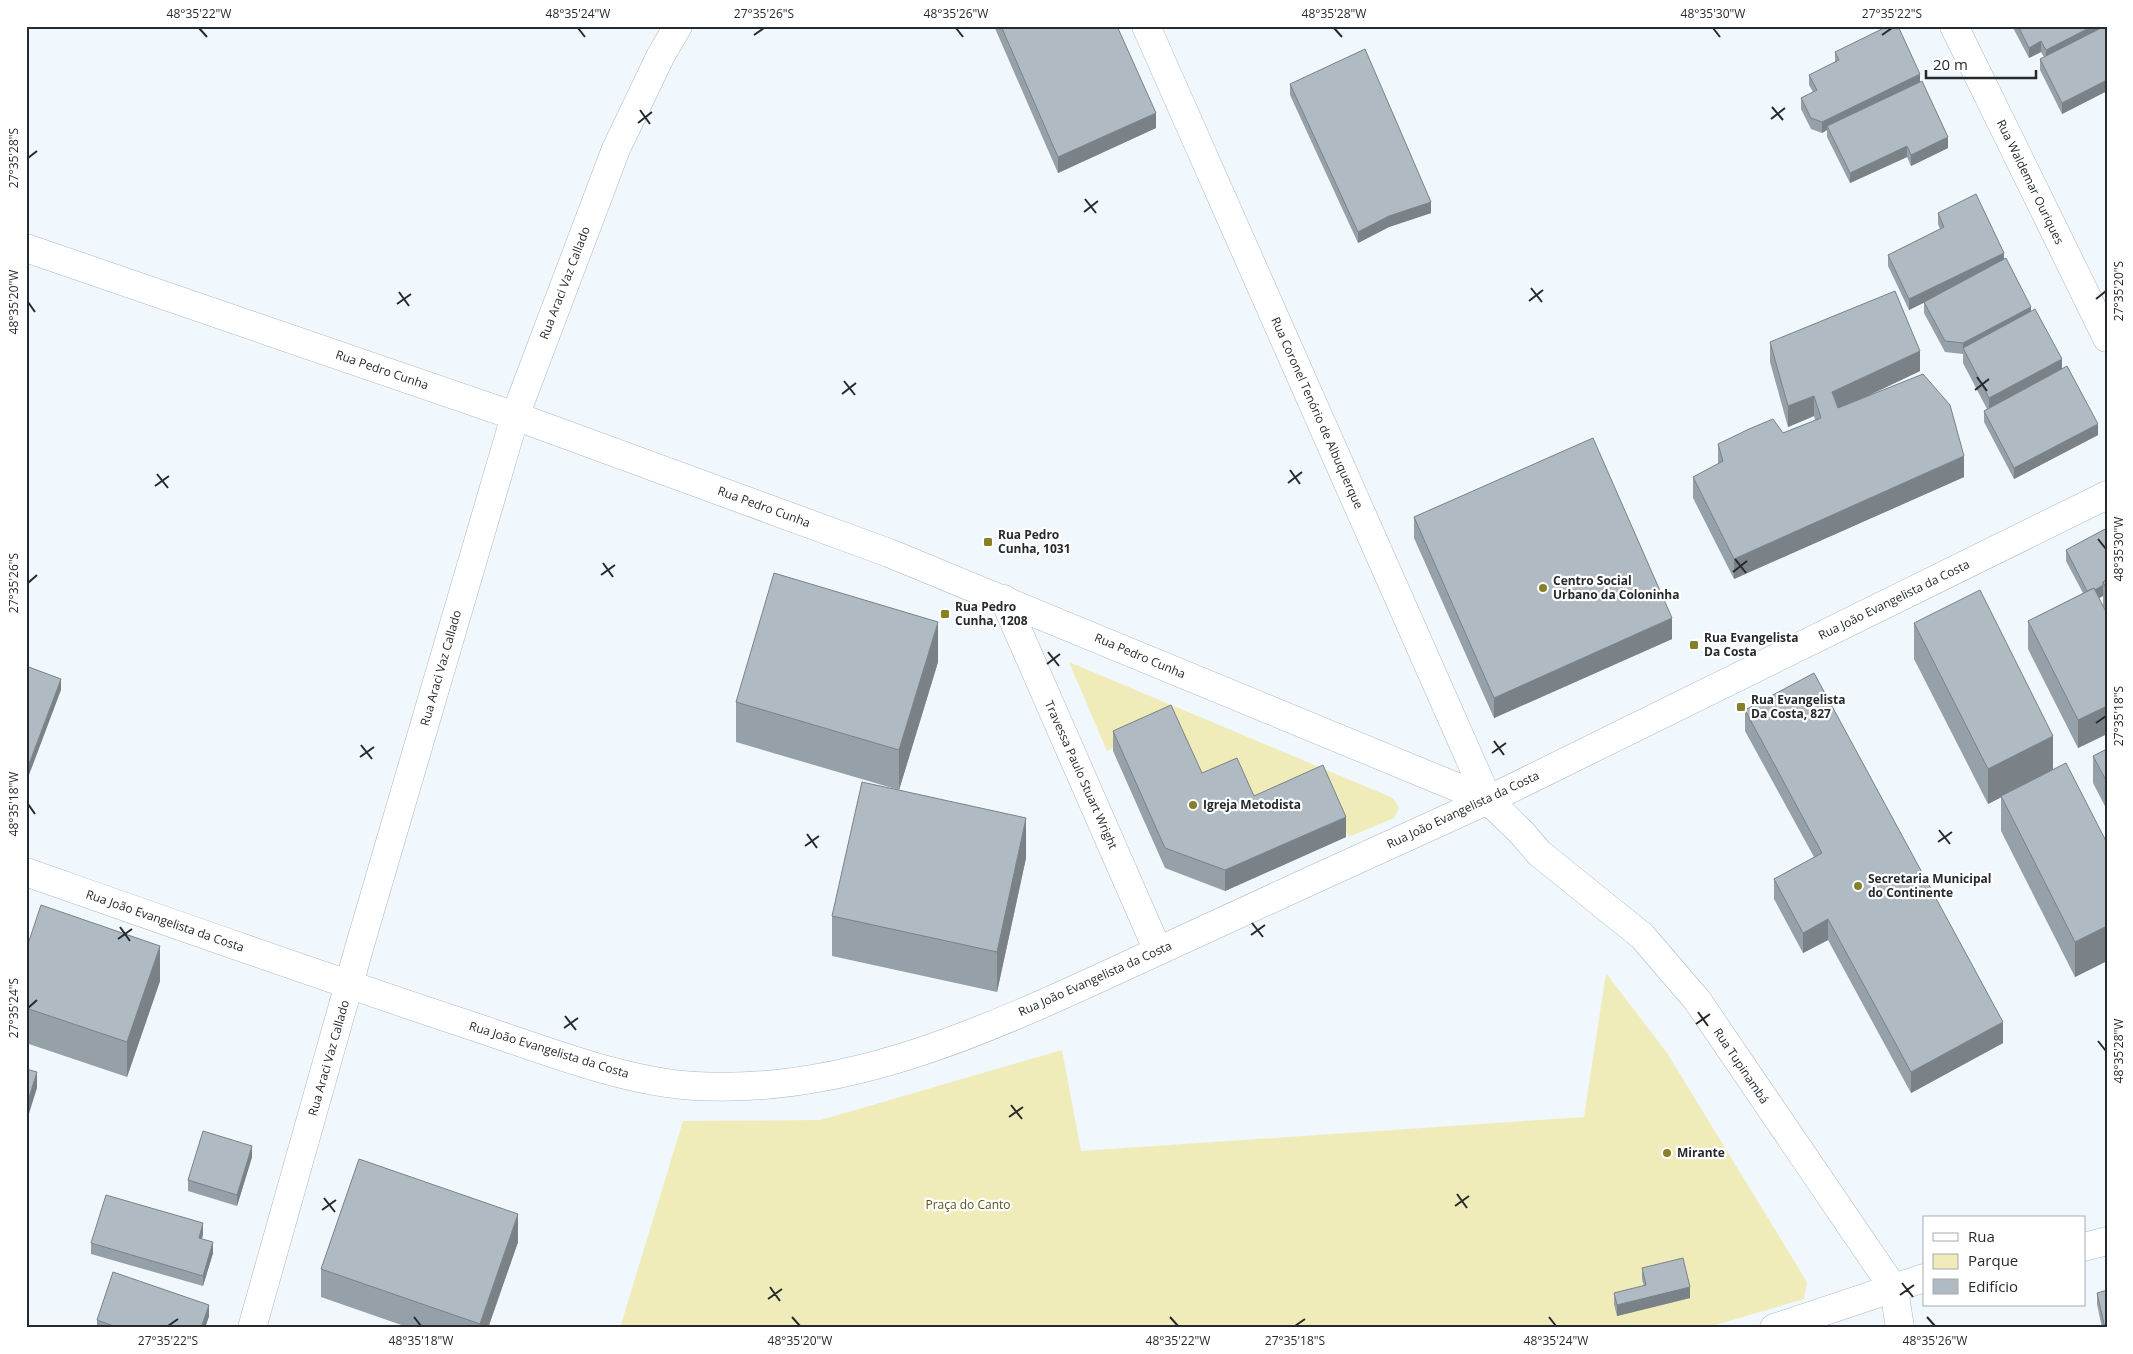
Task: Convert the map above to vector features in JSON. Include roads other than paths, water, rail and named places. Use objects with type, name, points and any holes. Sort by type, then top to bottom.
[{"type":"street","name":"Rua Araci Vaz Callado","points":[[252,1328],[349,985],[515,416],[616,149],[661,55],[678,26]]},
{"type":"street","name":"Rua Coronel Tenório de Albuquerque","points":[[1146,26],[1488,800]]},
{"type":"street","name":"Rua Waldemar Ouriques","points":[[1954,26],[2107,338]]},
{"type":"street","name":"Rua Pedro Cunha","points":[[26,248],[515,416],[889,553],[1488,800]]},
{"type":"street","name":"Rua João Evangelista da Costa","points":[[26,872],[349,985],[615,1073],[693,1086],[781,1085],[869,1067],[952,1040],[1063,995],[1488,800],[2107,495]]},
{"type":"street","name":"Travessa Paulo Stuart Wright","points":[[1004,599],[1158,951]]},
{"type":"street","name":"Rua Tupinambá","points":[[1488,800],[1522,833],[1539,853],[1642,936],[1696,1000],[1894,1289],[1900,1328]]},
{"type":"street","points":[[2086,1246],[2107,1241]]},
{"type":"street","points":[[1774,1328],[1923,1278]]},
{"type":"place","name":"Rua Pedro Cunha, 1031","points":[[988,542]]},
{"type":"place","name":"Centro Social Urbano da Coloninha","points":[[1543,588]]},
{"type":"place","name":"Rua Pedro Cunha, 1208","points":[[945,614]]},
{"type":"place","name":"Rua Evangelista Da Costa","points":[[1694,645]]},
{"type":"place","name":"Rua Evangelista Da Costa, 827","points":[[1741,707]]},
{"type":"place","name":"Igreja Metodista","points":[[1193,805]]},
{"type":"place","name":"Secretaria Municipal do Continente","points":[[1858,886]]},
{"type":"place","name":"Mirante","points":[[1667,1153]]},
{"type":"park label","name":"Praça do Canto","points":[[968,1205]]}]
